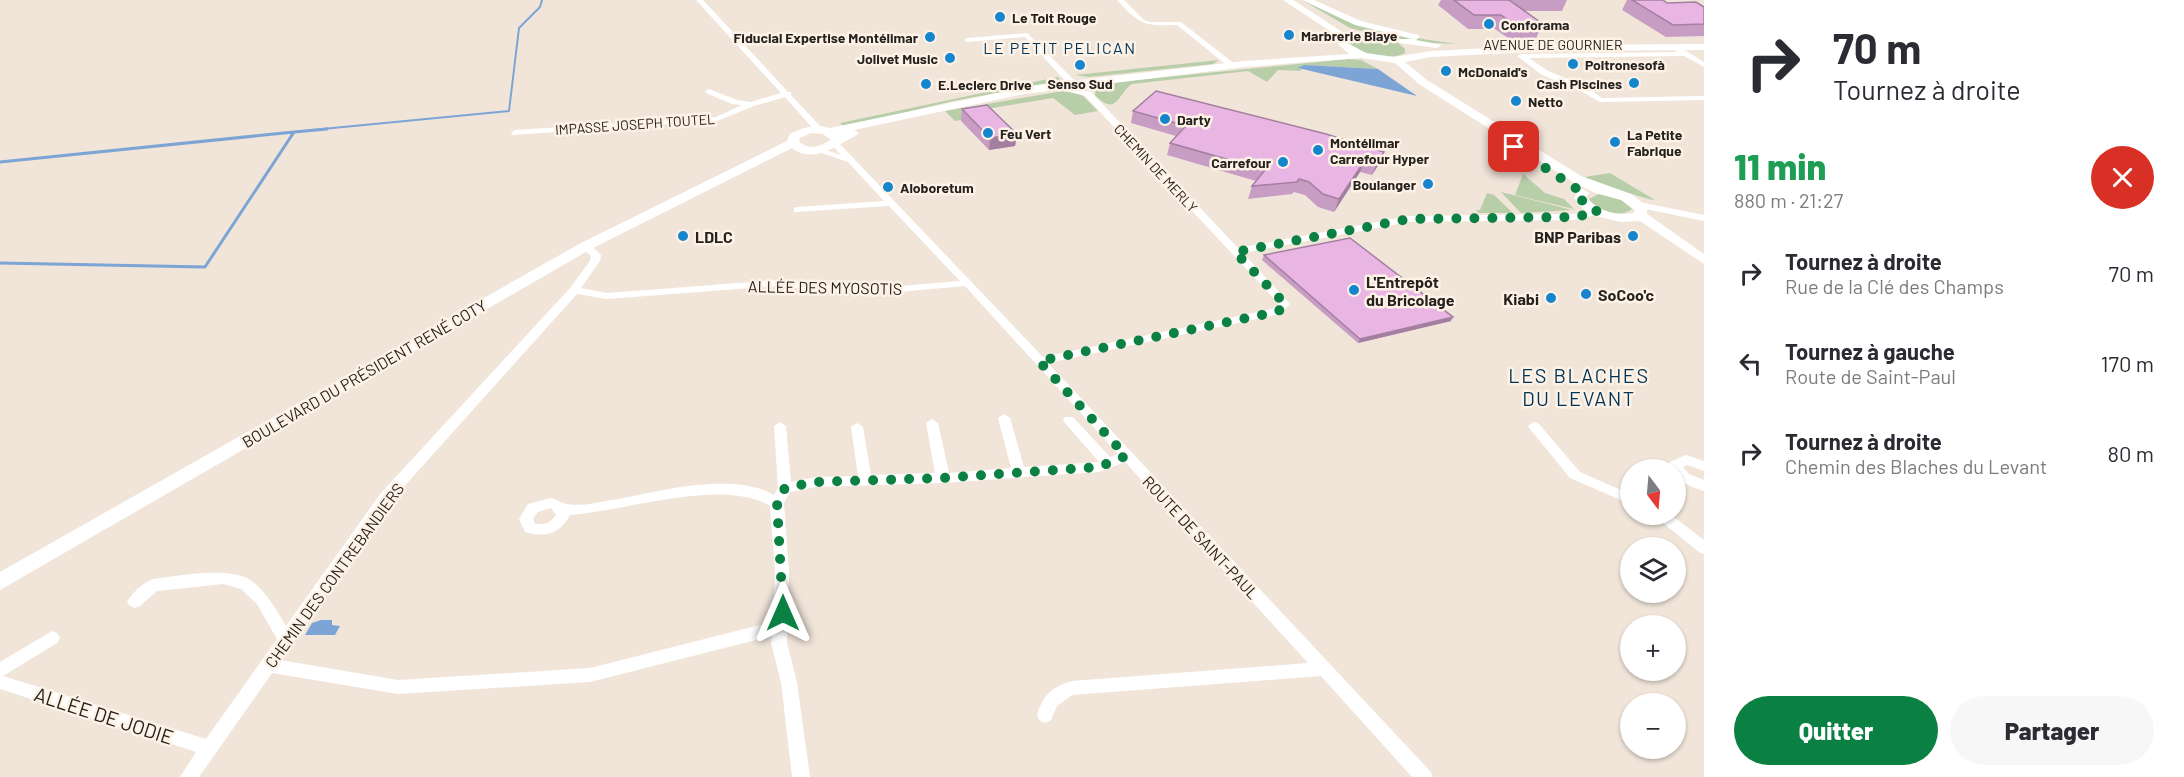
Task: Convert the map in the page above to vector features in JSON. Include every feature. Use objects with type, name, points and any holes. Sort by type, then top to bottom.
[{"type":"main road","points":[[1287,0],[1343,40],[1349,50],[1370,57],[1583,193]]},
{"type":"main road","name":"AVENUE DE GOURNIER","points":[[1299,0],[1339,25],[1422,45],[1704,45]]},
{"type":"main road","points":[[1306,0],[1333,14],[1372,27],[1451,45],[1500,48],[1504,45]]},
{"type":"main road","points":[[814,151],[800,149],[793,142],[794,136],[801,132],[830,136],[894,119],[1066,84],[1245,64],[1315,52],[1367,33]]},
{"type":"main road","points":[[1402,41],[1412,49],[1400,63],[1430,86],[1577,179],[1608,192],[1704,260]]},
{"type":"main road","points":[[1451,45],[1481,45]]},
{"type":"main road","name":"AVENUE DE GOURNIER","points":[[1245,64],[1319,57],[1406,57],[1451,45],[1673,47],[1704,45]]},
{"type":"main road","points":[[1066,84],[1146,75]]},
{"type":"main road","name":"BOULEVARD DU PRÉSIDENT RENÉ COTY","points":[[734,174],[777,158],[814,151],[830,136]]},
{"type":"main road","name":"BOULEVARD DU PRÉSIDENT RENÉ COTY","points":[[0,582],[586,246],[734,174],[793,142]]},
{"type":"main road","points":[[1608,192],[1591,190],[1583,193],[1580,198],[1582,202],[1598,212],[1635,213]]},
{"type":"street","name":"ROUTE DE SAINT-PAUL","points":[[699,0],[790,96],[808,121],[830,136],[854,166],[968,283],[1424,777]]},
{"type":"street","points":[[1120,0],[1142,21],[1150,24],[1179,23],[1232,65]]},
{"type":"street","points":[[968,40],[1027,35],[1066,84],[1088,94],[1097,82]]},
{"type":"street","points":[[1673,47],[1704,66]]},
{"type":"street","points":[[1684,54],[1521,57],[1545,72],[1582,88],[1599,100],[1704,98]]},
{"type":"street","name":"IMPASSE JOSEPH TOUTEL","points":[[709,91],[735,102],[751,104]]},
{"type":"street","name":"CHEMIN DE MERLY","points":[[1039,361],[1276,312],[1284,308],[1285,304],[1088,94]]},
{"type":"street","name":"ROUTE DE SAINT-PAUL","points":[[790,96],[799,112],[801,132]]},
{"type":"street","name":"IMPASSE JOSEPH TOUTEL","points":[[515,134],[717,119],[751,104],[790,96]]},
{"type":"street","name":"ROUTE DE SAINT-PAUL","points":[[814,151],[836,155],[854,166]]},
{"type":"street","points":[[797,210],[890,203]]},
{"type":"street","points":[[1235,252],[1409,219],[1575,217],[1598,212]]},
{"type":"street","points":[[1635,213],[1704,218]]},
{"type":"street","name":"CHEMIN DES CONTREBANDIERS","points":[[189,777],[386,497],[574,290],[596,261],[596,255],[586,246]]},
{"type":"street","name":"ALLÉE DES MYOSOTIS","points":[[574,290],[607,296],[776,283],[864,292],[968,283]]},
{"type":"street","points":[[1004,418],[1019,473]]},
{"type":"street","points":[[1069,420],[1107,464]]},
{"type":"street","points":[[932,423],[943,478]]},
{"type":"street","points":[[780,426],[785,488],[777,502],[782,571],[779,643],[789,682],[801,777]]},
{"type":"street","points":[[1534,426],[1575,475],[1620,495]]},
{"type":"street","points":[[857,427],[865,482]]},
{"type":"street","points":[[785,488],[816,482],[943,478],[1099,467],[1126,456]]},
{"type":"street","points":[[1686,460],[1704,466]]},
{"type":"street","points":[[1686,481],[1704,486]]},
{"type":"street","points":[[562,510],[610,506],[694,491],[760,491],[777,502]]},
{"type":"street","points":[[1674,525],[1704,548]]},
{"type":"street","points":[[135,602],[153,585],[223,578],[246,584],[262,600],[286,640]]},
{"type":"street","points":[[268,665],[398,687],[590,675],[780,627]]},
{"type":"street","points":[[0,670],[52,638]]},
{"type":"street","points":[[1044,715],[1048,704],[1056,694],[1072,688],[1323,669]]},
{"type":"street","name":"ALLÉE DE JODIE","points":[[0,682],[208,748]]},
{"type":"green space","points":[[1302,0],[1378,28],[1416,38],[1458,44],[1409,42],[1350,28]]},
{"type":"green space","points":[[1375,37],[1397,42],[1405,49],[1405,53],[1384,57],[1375,56],[1360,51],[1349,43],[1355,38]]},
{"type":"green space","points":[[1347,59],[1361,60],[1378,69],[1304,65],[1299,68],[1302,70],[1300,71],[1278,70],[1267,82],[1248,71],[1132,84],[1113,104],[1102,102],[1095,95],[1096,89],[1105,83]]},
{"type":"green space","points":[[1219,60],[1213,64],[1089,77],[1075,75]]},
{"type":"green space","points":[[1058,77],[1061,80],[953,101],[844,127],[840,123]]},
{"type":"green space","points":[[1063,91],[1081,94],[1098,111],[1075,115],[1053,98],[974,111],[979,117],[955,121],[945,111]]},
{"type":"green space","points":[[1610,173],[1655,200],[1584,177]]},
{"type":"green space","points":[[1523,174],[1545,193],[1564,199],[1574,209],[1515,195]]},
{"type":"green space","points":[[1501,192],[1572,210],[1521,213]]},
{"type":"green space","points":[[1487,193],[1494,195],[1513,213],[1479,213],[1476,210],[1480,210]]},
{"type":"green space","points":[[1599,194],[1619,198],[1632,209],[1621,213],[1603,210],[1589,199]]},
{"type":"water","points":[[1304,65],[1378,69],[1417,96],[1298,68]]},
{"type":"water","points":[[332,620],[332,625],[340,626],[335,635],[305,635],[312,623]]},
{"type":"building","points":[[1454,0],[1509,0],[1543,24],[1514,24],[1501,15],[1474,15]]},
{"type":"building","points":[[1632,0],[1663,0],[1667,3],[1696,2],[1704,7],[1704,24],[1673,25]]},
{"type":"building","name":"Carrefour","points":[[1156,91],[1326,134],[1384,152],[1377,163],[1365,160],[1339,199],[1323,194],[1309,182],[1299,179],[1297,182],[1252,186],[1265,170],[1170,143],[1186,126],[1133,111]]},
{"type":"building","points":[[987,105],[1017,134],[990,138],[962,109]]},
{"type":"building","name":"L'Entrepôt du Bricolage","points":[[1350,238],[1453,317],[1360,339],[1264,255]]},
{"type":"waterway","points":[[312,130],[509,111],[519,28],[540,7],[542,0]]},
{"type":"waterway","points":[[294,132],[327,129]]},
{"type":"waterway","points":[[0,162],[294,132]]},
{"type":"waterway","points":[[0,263],[205,267],[294,132]]},
{"type":"place","name":"Le Toit Rouge","points":[[1000,17]]},
{"type":"place","name":"Conforama","points":[[1489,24]]},
{"type":"place","name":"Marbrerie Blaye","points":[[1289,35]]},
{"type":"place","name":"Fiducial Expertise Montélimar","points":[[930,37]]},
{"type":"place","name":"Jolivet Music","points":[[950,58]]},
{"type":"place","name":"Poltronesofà","points":[[1573,64]]},
{"type":"place","name":"Senso Sud","points":[[1080,65]]},
{"type":"place","name":"McDonald's","points":[[1446,71]]},
{"type":"place","name":"Cash Piscines","points":[[1634,83]]},
{"type":"place","name":"E.Leclerc Drive","points":[[926,84]]},
{"type":"place","name":"Netto","points":[[1516,101]]},
{"type":"place","name":"Darty","points":[[1165,119]]},
{"type":"place","name":"Feu Vert","points":[[988,133]]},
{"type":"place","name":"La Petite Fabrique","points":[[1615,142]]},
{"type":"place","name":"Montélimar Carrefour Hyper","points":[[1318,150]]},
{"type":"place","name":"Carrefour","points":[[1283,162]]},
{"type":"place","name":"Boulanger","points":[[1428,184]]},
{"type":"place","name":"Aloboretum","points":[[888,187]]},
{"type":"place","name":"LDLC","points":[[683,236]]},
{"type":"place","name":"BNP Paribas","points":[[1633,236]]},
{"type":"place","name":"L'Entrepôt du Bricolage","points":[[1354,290]]},
{"type":"place","name":"SoCoo'c","points":[[1586,294]]},
{"type":"place","name":"Kiabi","points":[[1551,298]]},
{"type":"district","name":"LE PETIT PELICAN","points":[[1060,47]]},
{"type":"district","name":"LES BLACHES DU LEVANT","points":[[1579,386]]},
{"type":"route","points":[[783,613],[777,502],[780,493],[785,488],[816,482],[943,478],[1099,467],[1126,456],[1039,361],[1276,312],[1284,308],[1285,304],[1235,252],[1409,219],[1575,217],[1598,212],[1582,202],[1580,198],[1583,193],[1514,147]]}]
